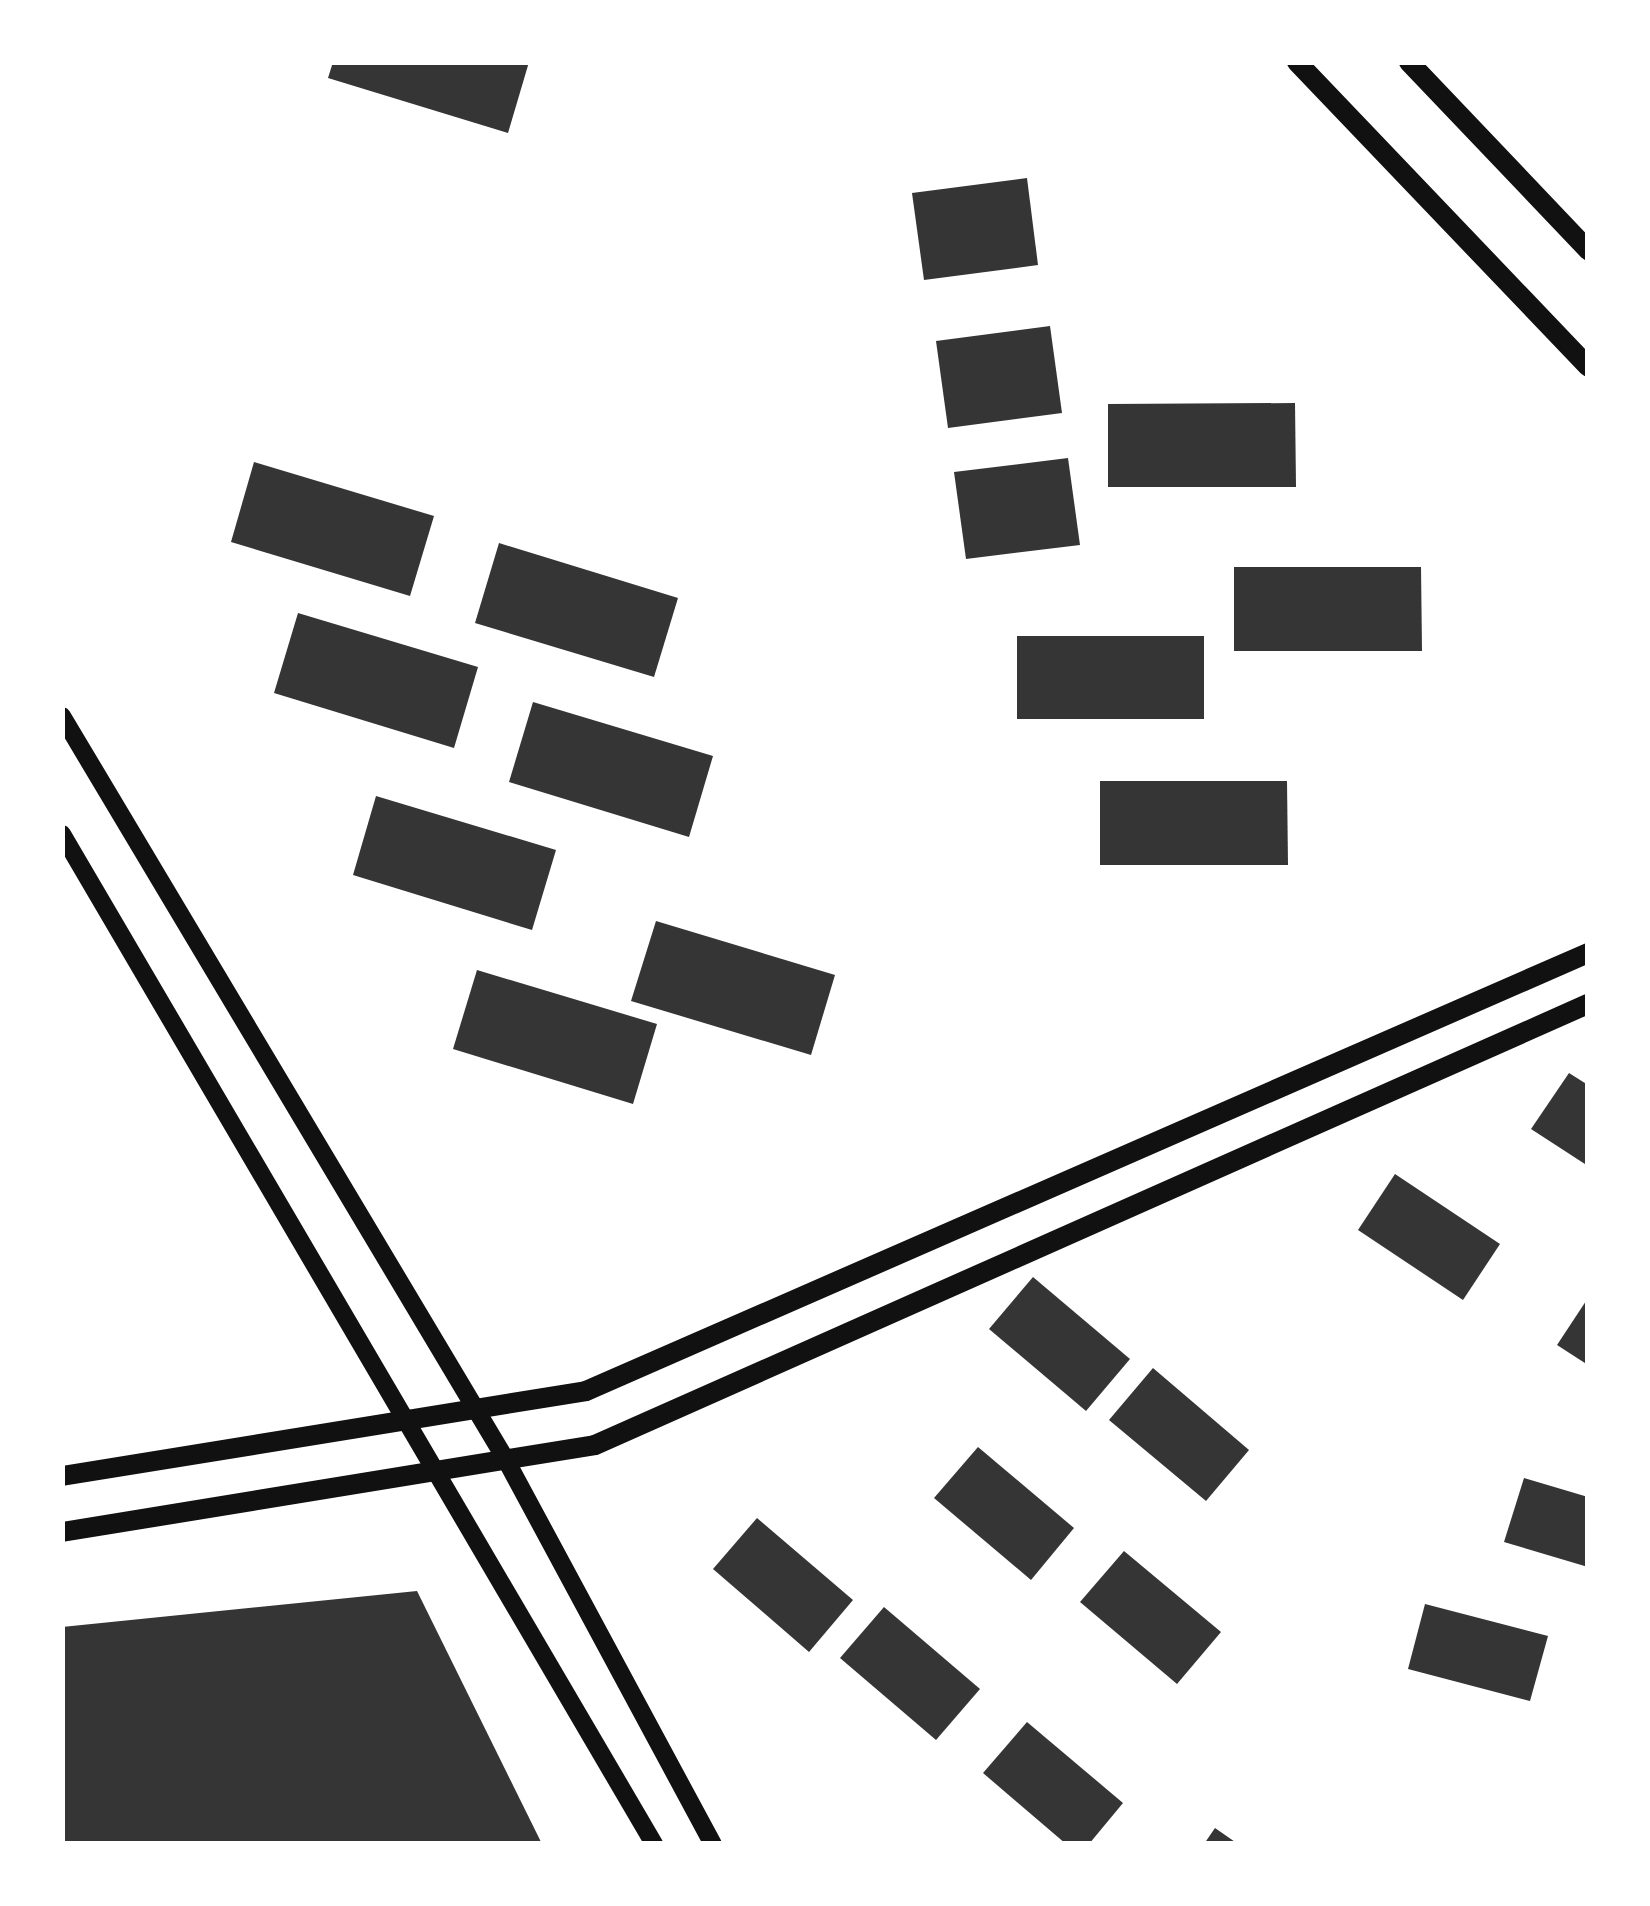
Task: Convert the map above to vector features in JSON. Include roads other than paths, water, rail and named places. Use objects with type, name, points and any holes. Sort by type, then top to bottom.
[{"type":"main road","points":[[1297,62],[1588,366]]},
{"type":"main road","points":[[1409,62],[1588,250]]},
{"type":"main road","points":[[62,1476],[586,1391],[1588,952]]},
{"type":"main road","points":[[62,1532],[596,1446],[1588,1004]]},
{"type":"street","points":[[62,716],[506,1460],[713,1844]]},
{"type":"street","points":[[62,834],[654,1844]]}]
